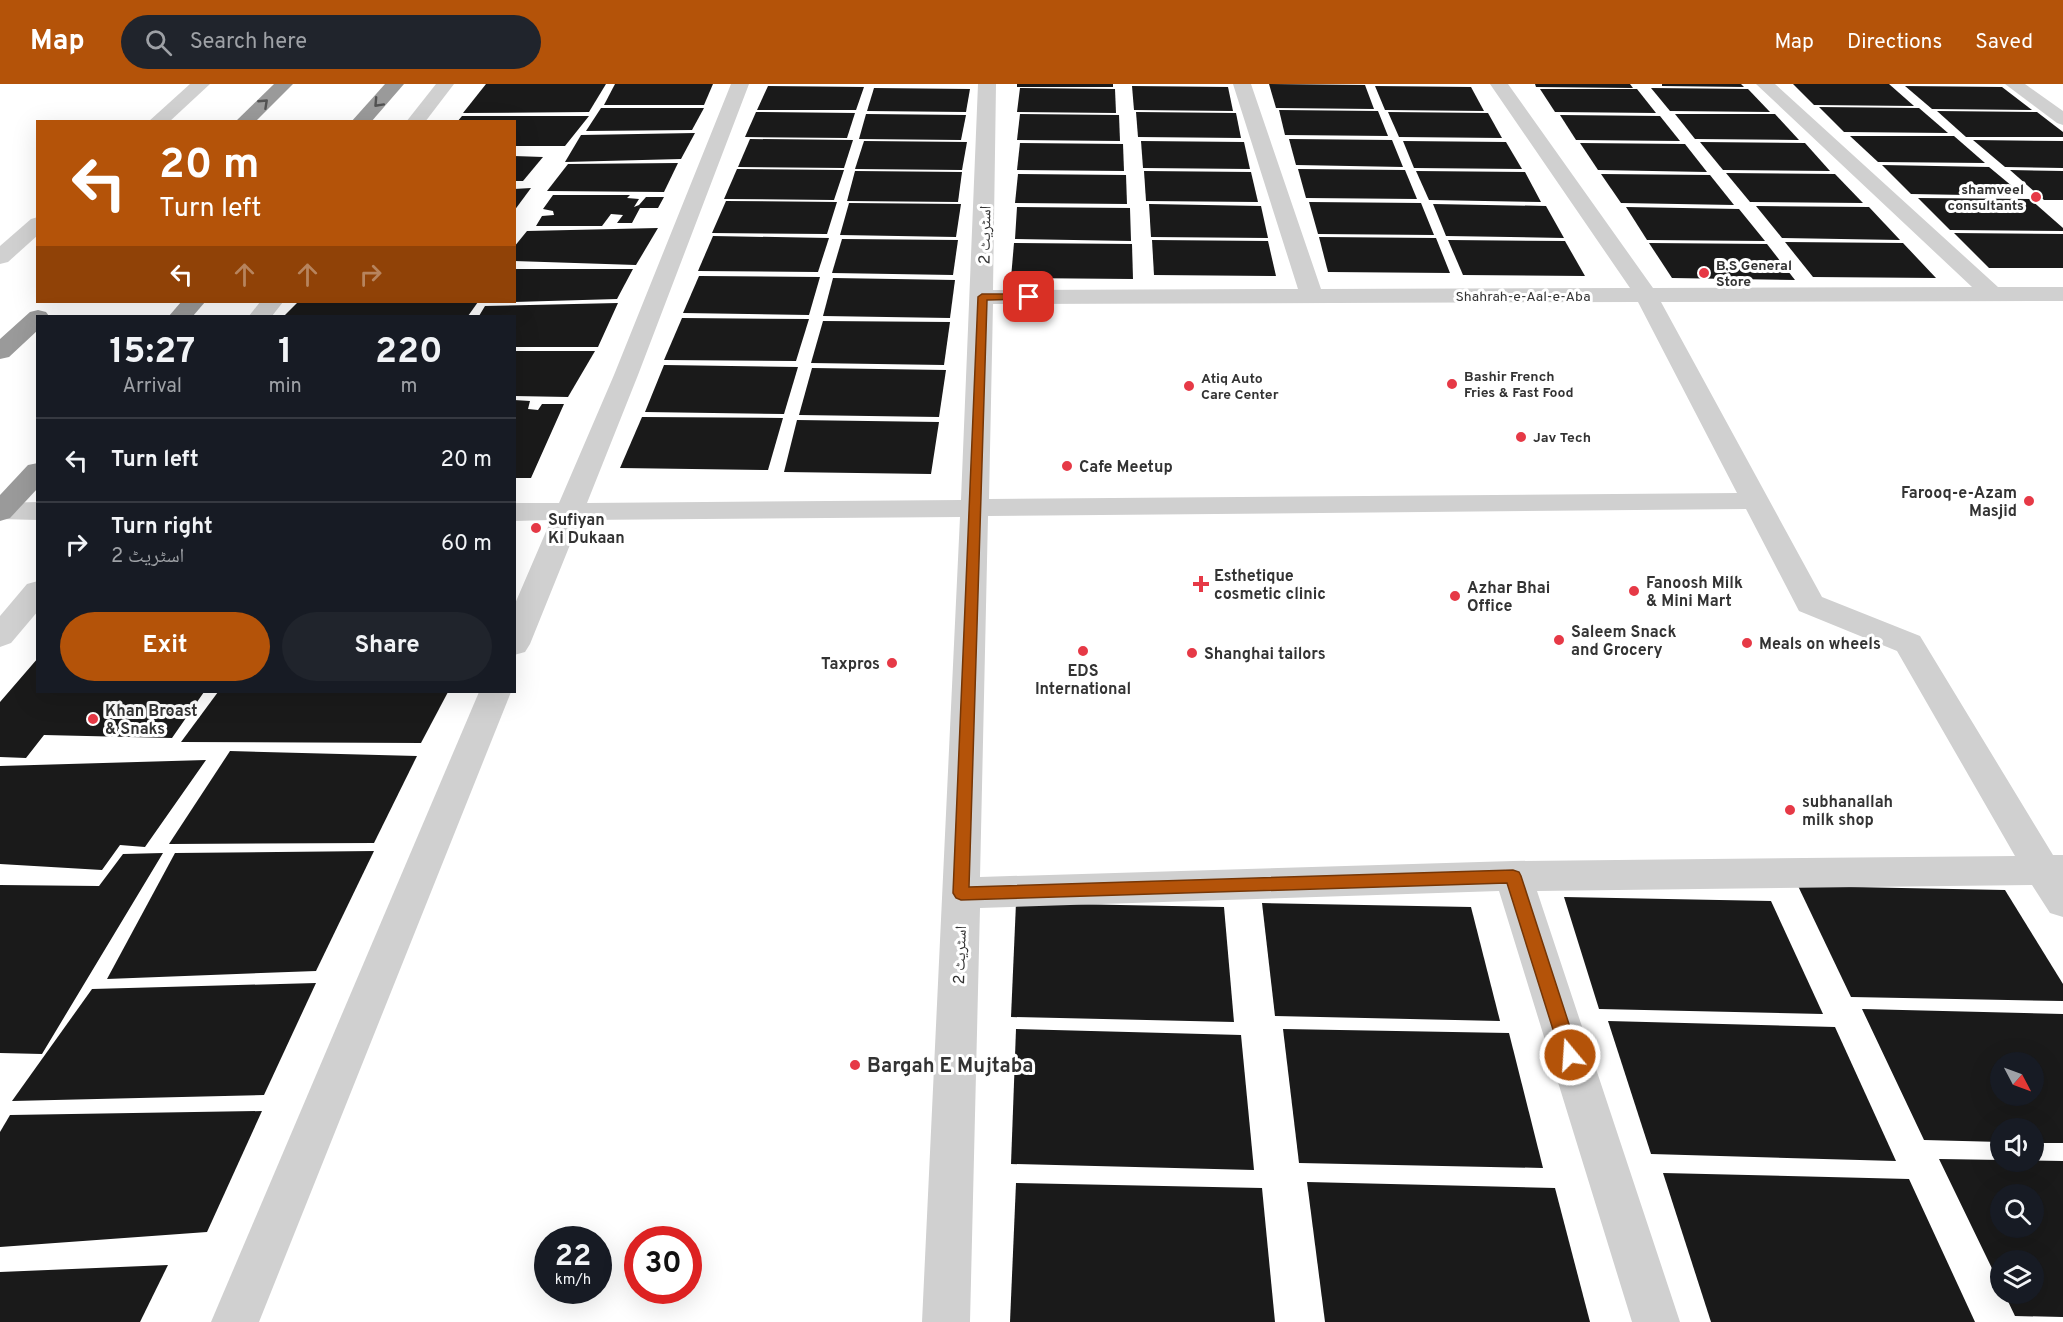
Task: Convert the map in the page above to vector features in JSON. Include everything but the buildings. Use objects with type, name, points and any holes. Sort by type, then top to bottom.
[{"type":"highway","points":[[246,120],[284,84]]},
{"type":"highway","points":[[362,120],[395,84]]},
{"type":"highway","points":[[40,315],[53,303]]},
{"type":"highway","points":[[181,315],[193,303]]},
{"type":"highway","points":[[0,352],[36,319]]},
{"type":"highway","points":[[0,512],[36,473]]},
{"type":"street","points":[[159,120],[201,84]]},
{"type":"street","points":[[417,120],[445,84]]},
{"type":"street","points":[[516,639],[626,375],[740,84]]},
{"type":"street","name":"اسٹریٹ 2","points":[[946,1322],[982,297],[987,84]]},
{"type":"street","points":[[1242,84],[1312,296]]},
{"type":"street","points":[[1499,84],[1646,295],[1810,604],[1909,644],[2052,870],[2063,903]]},
{"type":"street","points":[[1765,84],[1992,294]]},
{"type":"street","points":[[2014,84],[2063,119]]},
{"type":"street","points":[[0,257],[36,225]]},
{"type":"street","name":"Shahrah-e-Aal-e-Aba","points":[[982,297],[2063,294]]},
{"type":"street","points":[[261,315],[271,303]]},
{"type":"street","points":[[516,512],[1755,501]]},
{"type":"street","points":[[0,512],[36,511]]},
{"type":"street","points":[[0,636],[36,593]]},
{"type":"street","points":[[235,1322],[495,693]]},
{"type":"street","points":[[961,893],[1513,876],[2052,870]]},
{"type":"street","points":[[1513,876],[1656,1322]]},
{"type":"place","name":"shamveel consultants","points":[[2036,197]]},
{"type":"place","name":"B.S General Store","points":[[1704,273]]},
{"type":"place","name":"Bashir French Fries & Fast Food","points":[[1452,384]]},
{"type":"place","name":"Atiq Auto Care Center","points":[[1189,386]]},
{"type":"place","name":"Jav Tech","points":[[1521,437]]},
{"type":"place","name":"Cafe Meetup","points":[[1067,466]]},
{"type":"place","name":"Farooq-e-Azam Masjid","points":[[2029,501]]},
{"type":"place","name":"Sufiyan Ki Dukaan","points":[[536,528]]},
{"type":"place","name":"Esthetique cosmetic clinic","points":[[1201,584]]},
{"type":"place","name":"Fanoosh Milk & Mini Mart","points":[[1634,591]]},
{"type":"place","name":"Azhar Bhai Office","points":[[1455,596]]},
{"type":"place","name":"Saleem Snack and Grocery","points":[[1559,640]]},
{"type":"place","name":"Meals on wheels","points":[[1747,643]]},
{"type":"place","name":"EDS International","points":[[1083,651]]},
{"type":"place","name":"Shanghai tailors","points":[[1192,653]]},
{"type":"place","name":"Taxpros","points":[[892,663]]},
{"type":"place","name":"Khan Broast & Snaks","points":[[93,719]]},
{"type":"place","name":"subhanallah milk shop","points":[[1790,810]]},
{"type":"place","name":"Bargah E Mujtaba","points":[[855,1065]]},
{"type":"route","points":[[1029,297],[982,297],[961,893],[1513,876],[1570,1055]]}]
